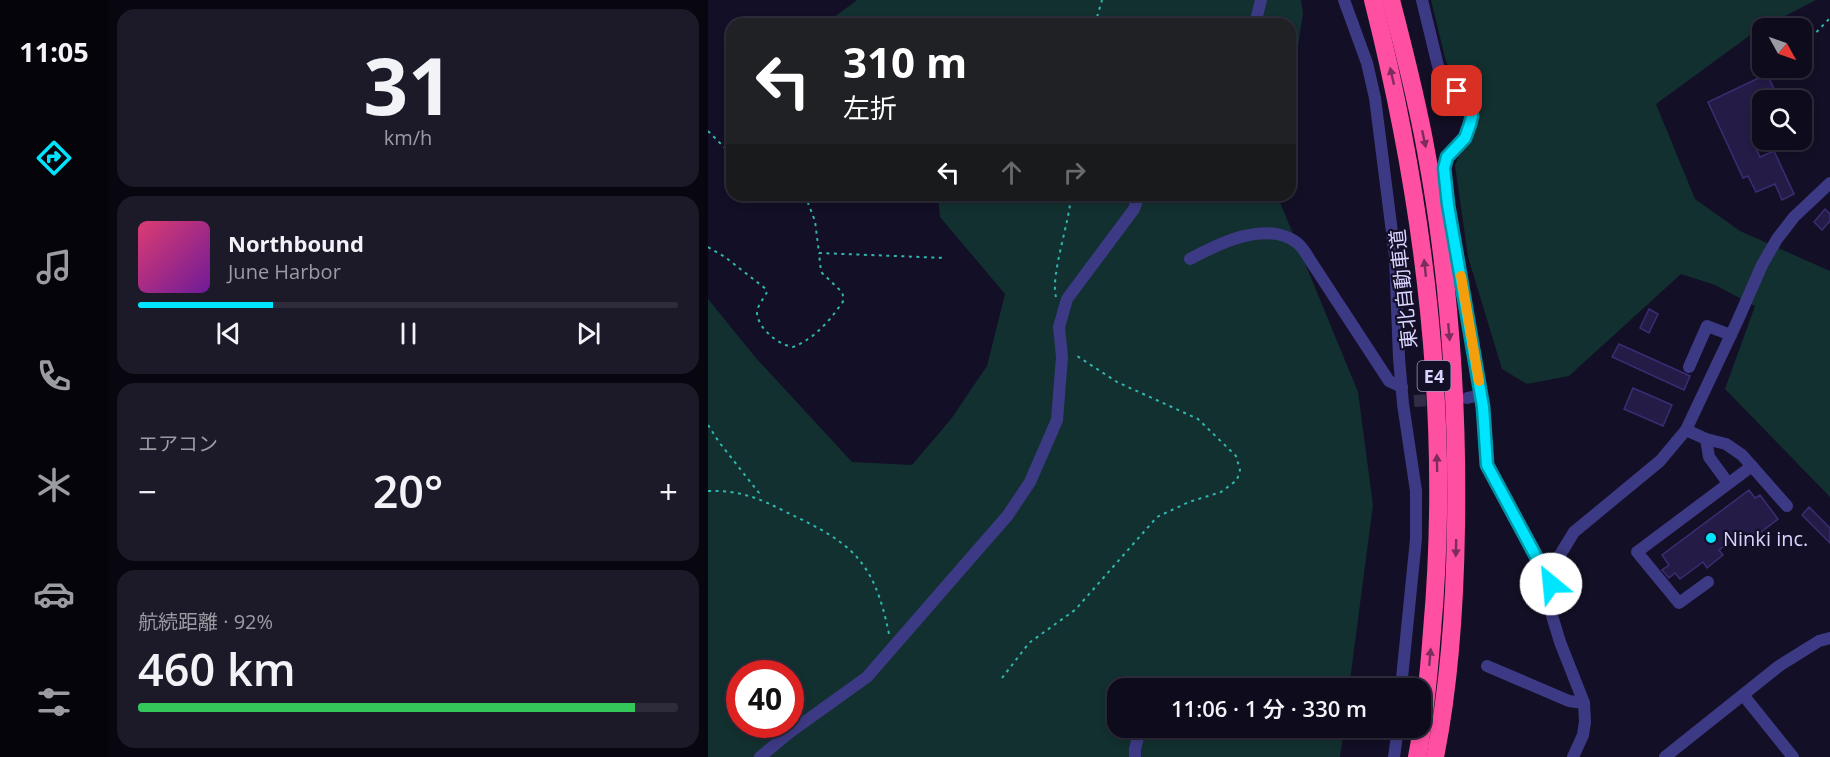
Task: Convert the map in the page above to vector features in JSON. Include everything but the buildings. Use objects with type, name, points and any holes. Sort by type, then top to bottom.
[{"type":"highway","name":"東北自動車道","points":[[1373,0],[1395,88],[1423,250],[1436,411],[1438,552],[1428,679],[1417,757]]},
{"type":"highway","name":"東北自動車道","points":[[1391,0],[1410,74],[1426,152],[1442,257],[1454,410],[1456,496],[1453,607],[1446,684],[1435,757]]},
{"type":"street","points":[[1256,18],[1261,0]]},
{"type":"street","points":[[1344,0],[1366,63],[1375,99],[1395,256],[1401,387],[1408,401],[1416,491],[1416,539],[1402,678]]},
{"type":"street","points":[[1422,0],[1439,70],[1467,103],[1472,116],[1469,131],[1447,157],[1444,168],[1448,205],[1481,395],[1487,465],[1539,562],[1552,571]]},
{"type":"street","points":[[1573,757],[1583,735],[1584,703],[1560,642],[1550,609],[1552,571],[1562,548],[1574,532],[1660,461],[1686,430],[1762,264],[1777,238],[1794,217],[1830,183]]},
{"type":"street","points":[[759,757],[867,677],[1008,515],[1030,482],[1057,420],[1060,398],[1059,327],[1067,299],[1134,208],[1137,201]]},
{"type":"street","points":[[1190,259],[1236,237],[1285,235],[1302,247],[1389,381],[1401,387]]},
{"type":"street","points":[[1689,367],[1707,326],[1731,335]]},
{"type":"street","points":[[1467,398],[1481,395]]},
{"type":"street","points":[[1686,430],[1706,439],[1726,444],[1742,455],[1787,506]]},
{"type":"street","points":[[1706,439],[1709,457],[1728,483]]},
{"type":"street","points":[[1708,582],[1679,603],[1637,552],[1752,466]]},
{"type":"street","points":[[1665,757],[1779,666],[1819,641],[1830,638]]},
{"type":"street","points":[[1487,666],[1569,701],[1584,703]]},
{"type":"street","points":[[1744,696],[1793,757]]},
{"type":"street","points":[[1136,757],[1138,738]]},
{"type":"street","points":[[1394,757],[1397,738]]},
{"type":"path","points":[[1097,18],[1102,0]]},
{"type":"path","points":[[1812,37],[1830,18]]},
{"type":"path","points":[[708,131],[726,149]]},
{"type":"path","points":[[708,247],[725,257],[766,289],[767,292],[757,313],[759,318],[765,330],[778,342],[793,347],[814,335],[833,316],[844,300],[842,292],[821,272],[815,221],[807,201]]},
{"type":"path","points":[[1062,314],[1054,293],[1071,201]]},
{"type":"path","points":[[819,253],[946,258]]},
{"type":"path","points":[[1002,678],[1029,643],[1075,610],[1157,517],[1189,502],[1221,492],[1237,480],[1240,470],[1236,456],[1198,419],[1117,382],[1061,346]]},
{"type":"path","points":[[708,425],[759,493],[760,499]]},
{"type":"path","points":[[708,491],[726,490],[760,499],[827,532],[850,549],[876,586],[883,604],[892,649]]},
{"type":"green space","points":[[857,0],[1301,0],[1303,13],[1296,59],[1296,18],[833,18]]},
{"type":"green space","points":[[1431,0],[1816,0],[1781,18],[1752,18],[1752,34],[1656,104],[1695,199],[1740,231],[1830,271],[1830,497],[1725,389],[1755,306],[1715,285],[1681,274],[1569,376],[1527,384],[1502,369],[1468,257],[1455,165],[1478,110],[1446,62]]},
{"type":"green space","points":[[939,201],[1279,201],[1358,392],[1373,505],[1350,678],[1107,678],[1107,738],[1343,738],[1340,757],[708,757],[708,299],[756,358],[852,462],[912,465],[951,419],[987,366],[1005,294],[940,217]]},
{"type":"tunnel","points":[[1414,401],[1442,399]]},
{"type":"slow traffic","points":[[1461,276],[1479,381]]},
{"type":"place","name":"Ninki inc.","points":[[1711,538]]},
{"type":"route","points":[[1457,91],[1467,103],[1472,116],[1469,131],[1447,157],[1444,168],[1448,205],[1483,407],[1487,465],[1539,562],[1552,571],[1551,584]]}]
